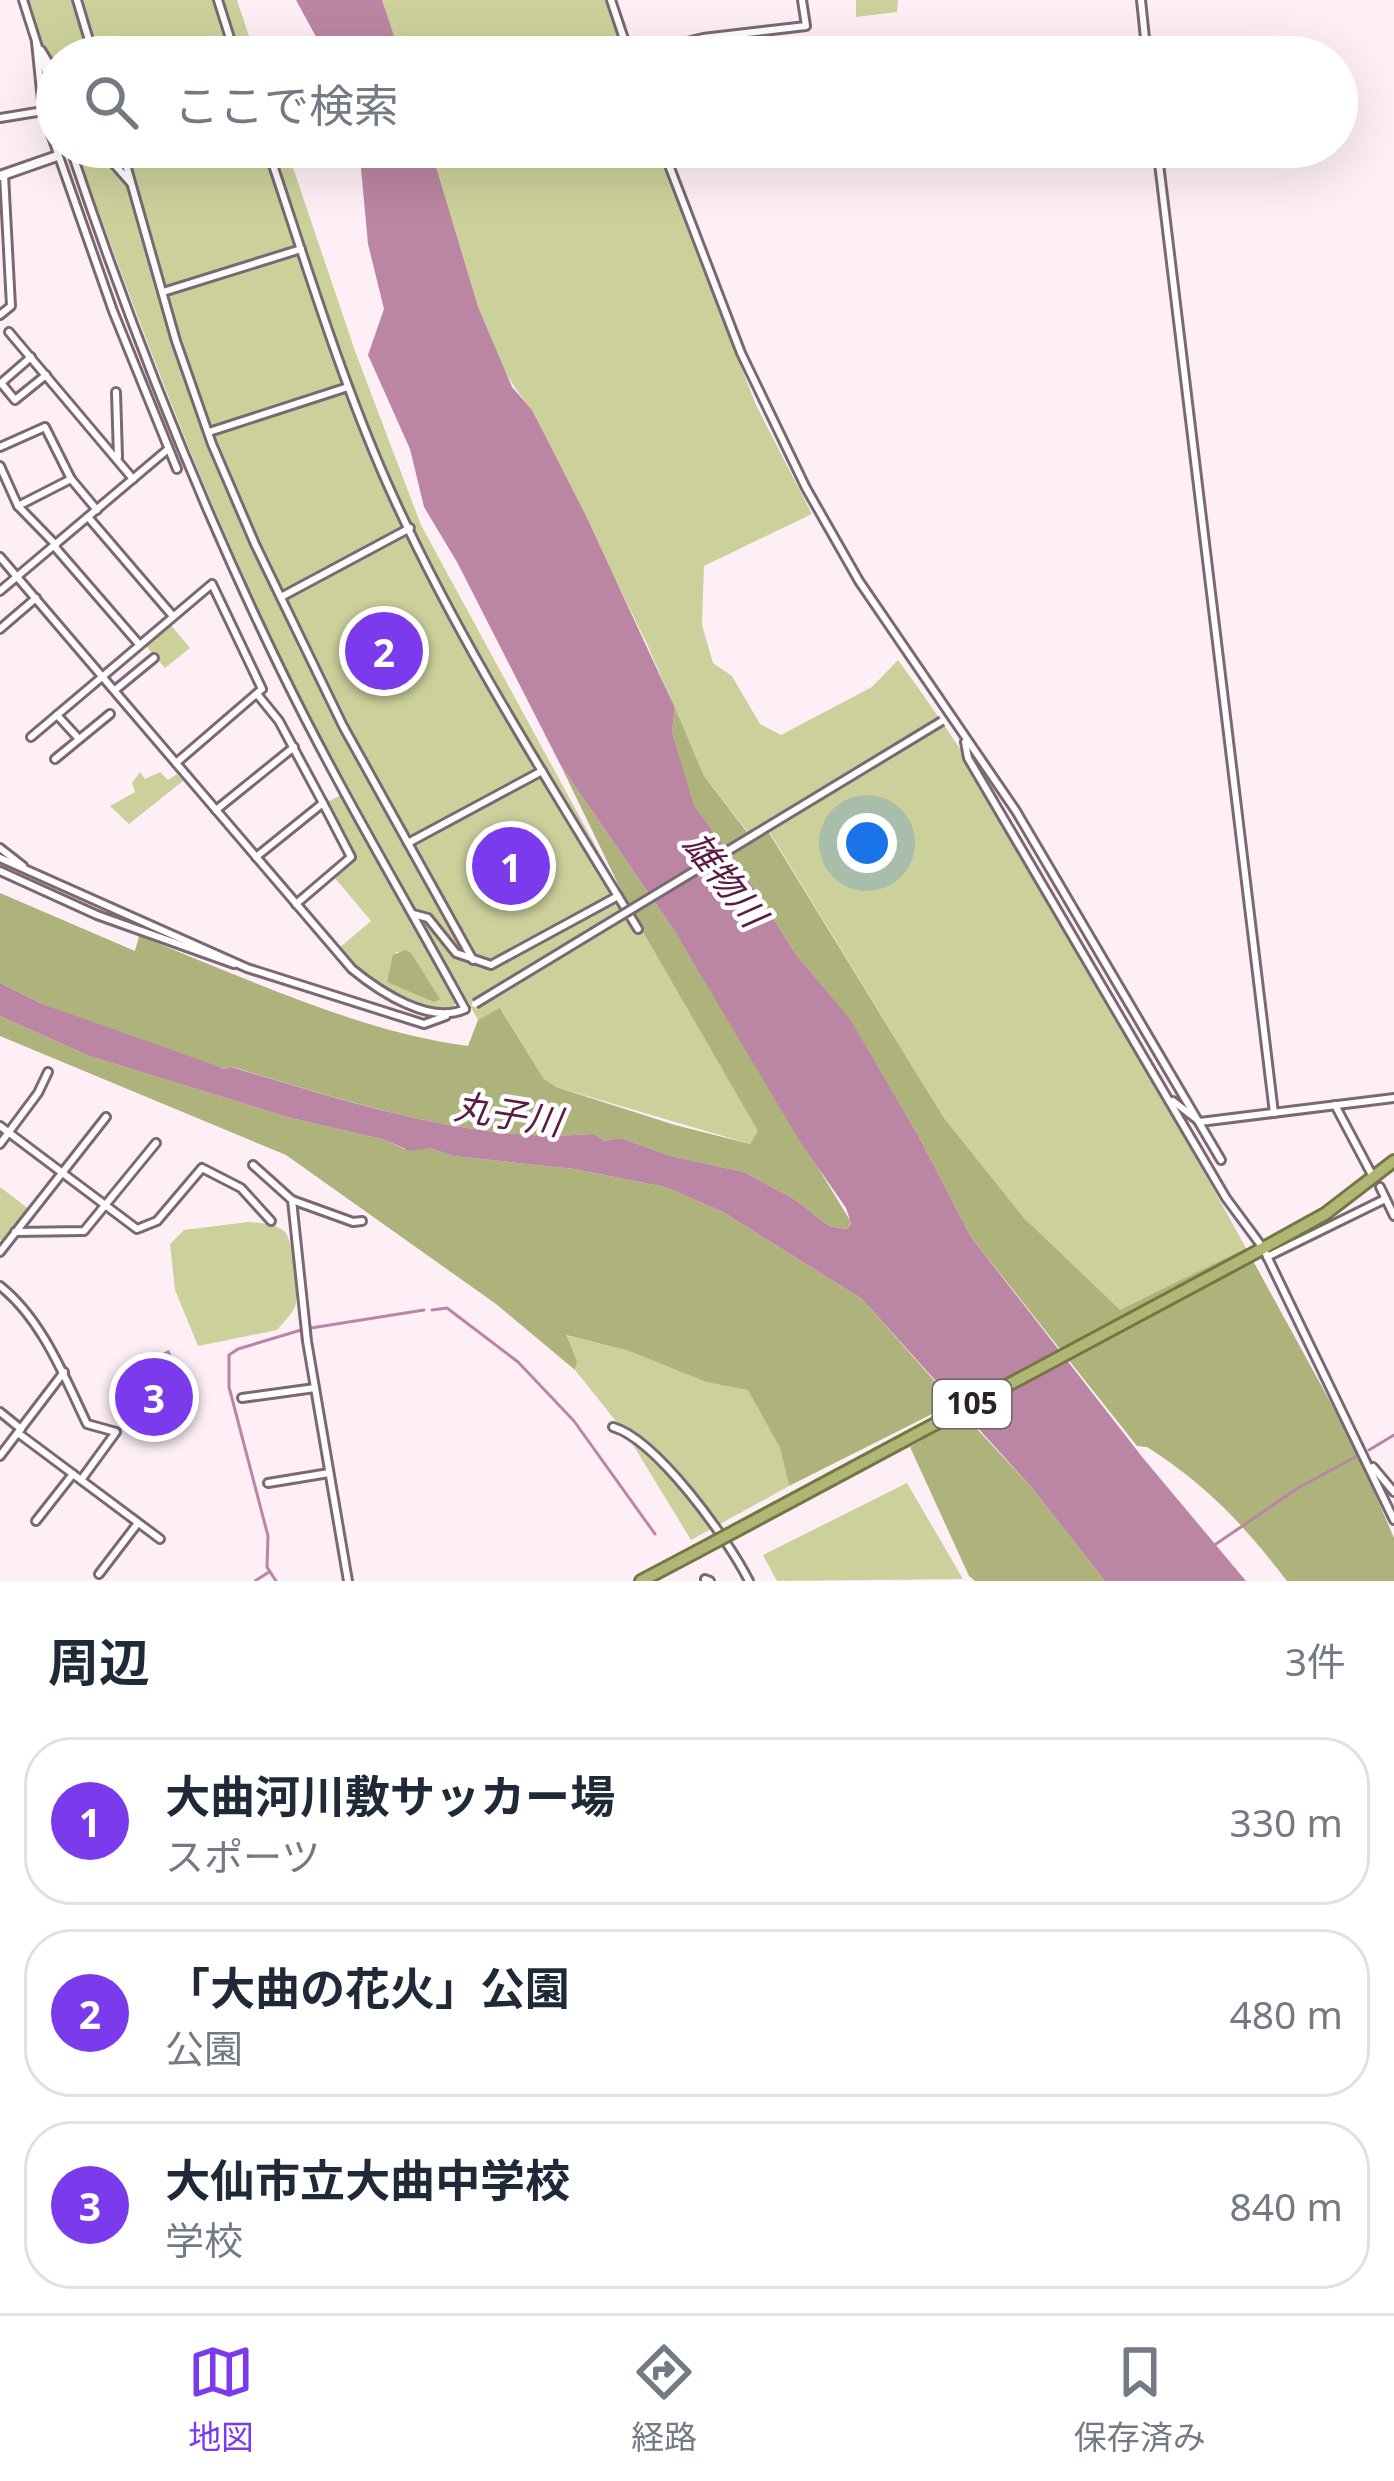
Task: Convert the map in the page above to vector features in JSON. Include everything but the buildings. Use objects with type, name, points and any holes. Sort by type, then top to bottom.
[{"type":"highway","name":"105","points":[[641,1581],[1249,1256],[1265,1253],[1394,1161]]},
{"type":"street","points":[[23,0],[36,45]]},
{"type":"street","points":[[77,0],[88,36]]},
{"type":"street","points":[[218,0],[229,36]]},
{"type":"street","points":[[611,0],[623,36]]},
{"type":"street","points":[[721,36],[806,26],[802,0]]},
{"type":"street","points":[[1141,0],[1145,36]]},
{"type":"street","points":[[35,42],[36,50]]},
{"type":"street","points":[[0,118],[36,112]]},
{"type":"street","points":[[0,315],[11,306],[2,175],[36,163]]},
{"type":"street","points":[[62,168],[176,469]]},
{"type":"street","points":[[78,168],[159,393],[235,575],[323,752],[465,1009]]},
{"type":"street","points":[[118,168],[132,184]]},
{"type":"street","points":[[127,168],[208,432],[280,598],[343,727],[473,960]]},
{"type":"street","points":[[273,168],[348,387],[410,529],[542,771],[638,929]]},
{"type":"street","points":[[670,168],[770,417],[859,581],[945,719],[1016,811],[1221,1160]]},
{"type":"street","points":[[1160,168],[1274,1113]]},
{"type":"street","points":[[163,292],[301,249]]},
{"type":"street","points":[[9,332],[133,478]]},
{"type":"street","points":[[31,357],[0,383],[15,400],[46,375]]},
{"type":"street","points":[[208,432],[348,387]]},
{"type":"street","points":[[116,392],[119,461]]},
{"type":"street","points":[[0,447],[45,427],[70,479],[97,510]]},
{"type":"street","points":[[0,591],[168,449]]},
{"type":"street","points":[[0,466],[18,506],[139,644]]},
{"type":"street","points":[[18,506],[70,479]]},
{"type":"street","points":[[88,517],[172,615]]},
{"type":"street","points":[[280,598],[410,529]]},
{"type":"street","points":[[0,556],[369,983],[446,1016]]},
{"type":"street","points":[[31,736],[212,584],[262,689],[176,763]]},
{"type":"street","points":[[0,629],[36,598]]},
{"type":"street","points":[[114,691],[154,658]]},
{"type":"street","points":[[257,694],[294,747],[351,857],[296,904]]},
{"type":"street","points":[[55,759],[110,714]]},
{"type":"street","points":[[57,715],[79,739]]},
{"type":"street","points":[[0,858],[238,963],[424,1024],[475,1004],[945,719]]},
{"type":"street","points":[[964,739],[968,758],[1226,1198],[1265,1253],[1394,1520]]},
{"type":"street","points":[[216,810],[294,747]]},
{"type":"street","points":[[408,843],[542,771]]},
{"type":"street","points":[[256,857],[323,803]]},
{"type":"street","points":[[0,848],[35,875]]},
{"type":"street","points":[[0,871],[97,915],[222,963],[238,963]]},
{"type":"street","points":[[413,914],[428,918],[456,952],[473,960],[501,963],[618,896]]},
{"type":"street","points":[[0,1144],[48,1072]]},
{"type":"street","points":[[1169,1099],[1200,1122],[1394,1098]]},
{"type":"street","points":[[1335,1105],[1371,1173]]},
{"type":"street","points":[[0,1252],[106,1117]]},
{"type":"street","points":[[0,1126],[136,1229],[157,1221],[202,1168],[241,1188],[271,1221]]},
{"type":"street","points":[[15,1232],[84,1231],[156,1143]]},
{"type":"street","points":[[253,1165],[292,1200],[362,1221]]},
{"type":"street","points":[[1380,1187],[1394,1216]]},
{"type":"street","points":[[1265,1253],[1385,1199]]},
{"type":"street","points":[[292,1200],[315,1388],[348,1581]]},
{"type":"street","points":[[0,1286],[64,1372],[87,1424],[116,1432],[81,1480]]},
{"type":"street","points":[[0,1456],[64,1372]]},
{"type":"street","points":[[242,1398],[315,1388]]},
{"type":"street","points":[[0,1412],[160,1539]]},
{"type":"street","points":[[613,1427],[628,1431],[675,1478],[718,1528],[749,1581]]},
{"type":"street","points":[[1368,1463],[1394,1492]]},
{"type":"street","points":[[268,1483],[329,1473]]},
{"type":"street","points":[[36,1521],[73,1474]]},
{"type":"street","points":[[99,1574],[138,1523]]},
{"type":"green space","points":[[28,0],[237,0],[249,36],[39,36]]},
{"type":"green space","points":[[382,0],[605,0],[618,36],[393,36]]},
{"type":"green space","points":[[856,0],[898,0],[897,12],[856,17]]},
{"type":"green space","points":[[83,168],[293,168],[421,525],[632,913],[759,1132],[750,1144],[556,1087],[544,1079],[501,1009],[478,1020],[294,686],[233,554]]},
{"type":"green space","points":[[434,168],[665,168],[756,405],[812,514],[704,566],[702,625],[713,663],[732,676],[760,724],[781,735],[872,687],[898,660],[1038,874],[1246,1248],[1120,1311],[1024,1218],[944,1118],[764,823],[748,832],[704,776],[647,644],[532,410],[496,354],[469,285]]},
{"type":"green space","points":[[170,624],[190,648],[165,668],[145,645]]},
{"type":"green space","points":[[675,708],[704,776],[747,832],[763,823],[944,1118],[1024,1218],[1120,1310],[1246,1248],[1355,1447],[1394,1538],[1394,1581],[1287,1581],[1207,1492],[1147,1447],[1137,1446],[971,1237],[850,1020],[797,956],[753,886],[693,806],[672,732]]},
{"type":"green space","points":[[561,766],[674,930],[851,1222],[847,1229],[829,1226],[794,1199],[744,1172],[671,1156],[621,1138],[605,1141],[594,1134],[502,1133],[365,1106],[200,1062],[40,1003],[0,983],[0,893],[135,951],[139,936],[301,1001],[427,1039],[468,1046],[478,1020],[500,1008],[544,1079],[556,1087],[750,1144],[758,1131],[632,913]]},
{"type":"green space","points":[[140,772],[145,779],[160,772],[168,780],[177,774],[183,781],[129,824],[110,806],[135,792],[132,783]]},
{"type":"green space","points":[[343,794],[456,1002],[451,1010],[404,999],[375,981],[339,948],[371,921],[334,877],[356,858],[327,802]],"holes":[[[396,952],[411,953],[439,1000],[387,982]]]},
{"type":"green space","points":[[405,950],[440,999],[434,1002],[387,982],[393,955]]},
{"type":"green space","points":[[0,1016],[89,1056],[404,1149],[430,1148],[453,1156],[574,1169],[665,1187],[723,1212],[862,1299],[954,1403],[789,1486],[780,1448],[748,1390],[706,1382],[629,1351],[566,1335],[577,1361],[575,1370],[496,1304],[286,1155],[0,1036]]},
{"type":"green space","points":[[0,1187],[29,1209],[3,1242],[0,1239]]},
{"type":"green space","points":[[248,1222],[277,1227],[288,1237],[295,1307],[277,1330],[198,1346],[175,1290],[170,1244],[184,1230]]},
{"type":"green space","points":[[565,1335],[629,1351],[706,1382],[748,1389],[780,1448],[789,1486],[691,1540],[627,1435],[575,1370],[577,1361]]},
{"type":"green space","points":[[965,1416],[1032,1488],[1105,1581],[975,1581],[969,1576],[910,1447]]},
{"type":"green space","points":[[907,1483],[963,1579],[777,1581],[763,1555]]},
{"type":"water","points":[[296,0],[382,0],[394,36],[316,36]]},
{"type":"water","name":"雄物川","points":[[361,168],[436,168],[478,307],[512,387],[532,410],[586,516],[675,708],[672,732],[694,806],[797,956],[850,1019],[971,1237],[1143,1458],[1246,1581],[1105,1581],[1032,1488],[862,1299],[723,1212],[665,1187],[574,1169],[453,1156],[430,1148],[410,1151],[89,1056],[0,1016],[0,983],[40,1003],[225,1069],[456,1126],[502,1133],[594,1134],[605,1141],[621,1138],[671,1156],[744,1172],[794,1199],[829,1226],[847,1229],[851,1223],[674,930],[561,766],[424,507],[410,449],[368,355],[384,309],[368,244]]},
{"type":"water","points":[[169,1350],[180,1374],[159,1384],[148,1360]]},
{"type":"waterway","points":[[432,1310],[447,1308],[518,1362],[574,1421],[655,1534]]},
{"type":"waterway","points":[[311,1328],[424,1310]]},
{"type":"waterway","points":[[276,1581],[267,1567],[268,1536],[229,1387],[229,1355],[301,1330]]},
{"type":"waterway","points":[[1369,1450],[1394,1435]]},
{"type":"waterway","points":[[1216,1544],[1298,1488],[1357,1456]]},
{"type":"waterway","points":[[255,1581],[269,1572]]},
{"type":"place","name":"「大曲の花火」公園","points":[[384,651]]},
{"type":"place","name":"大曲河川敷サッカー場","points":[[511,866]]},
{"type":"place","name":"大仙市立大曲中学校","points":[[154,1397]]},
{"type":"water label","name":"丸子川","points":[[508,1114]]}]
